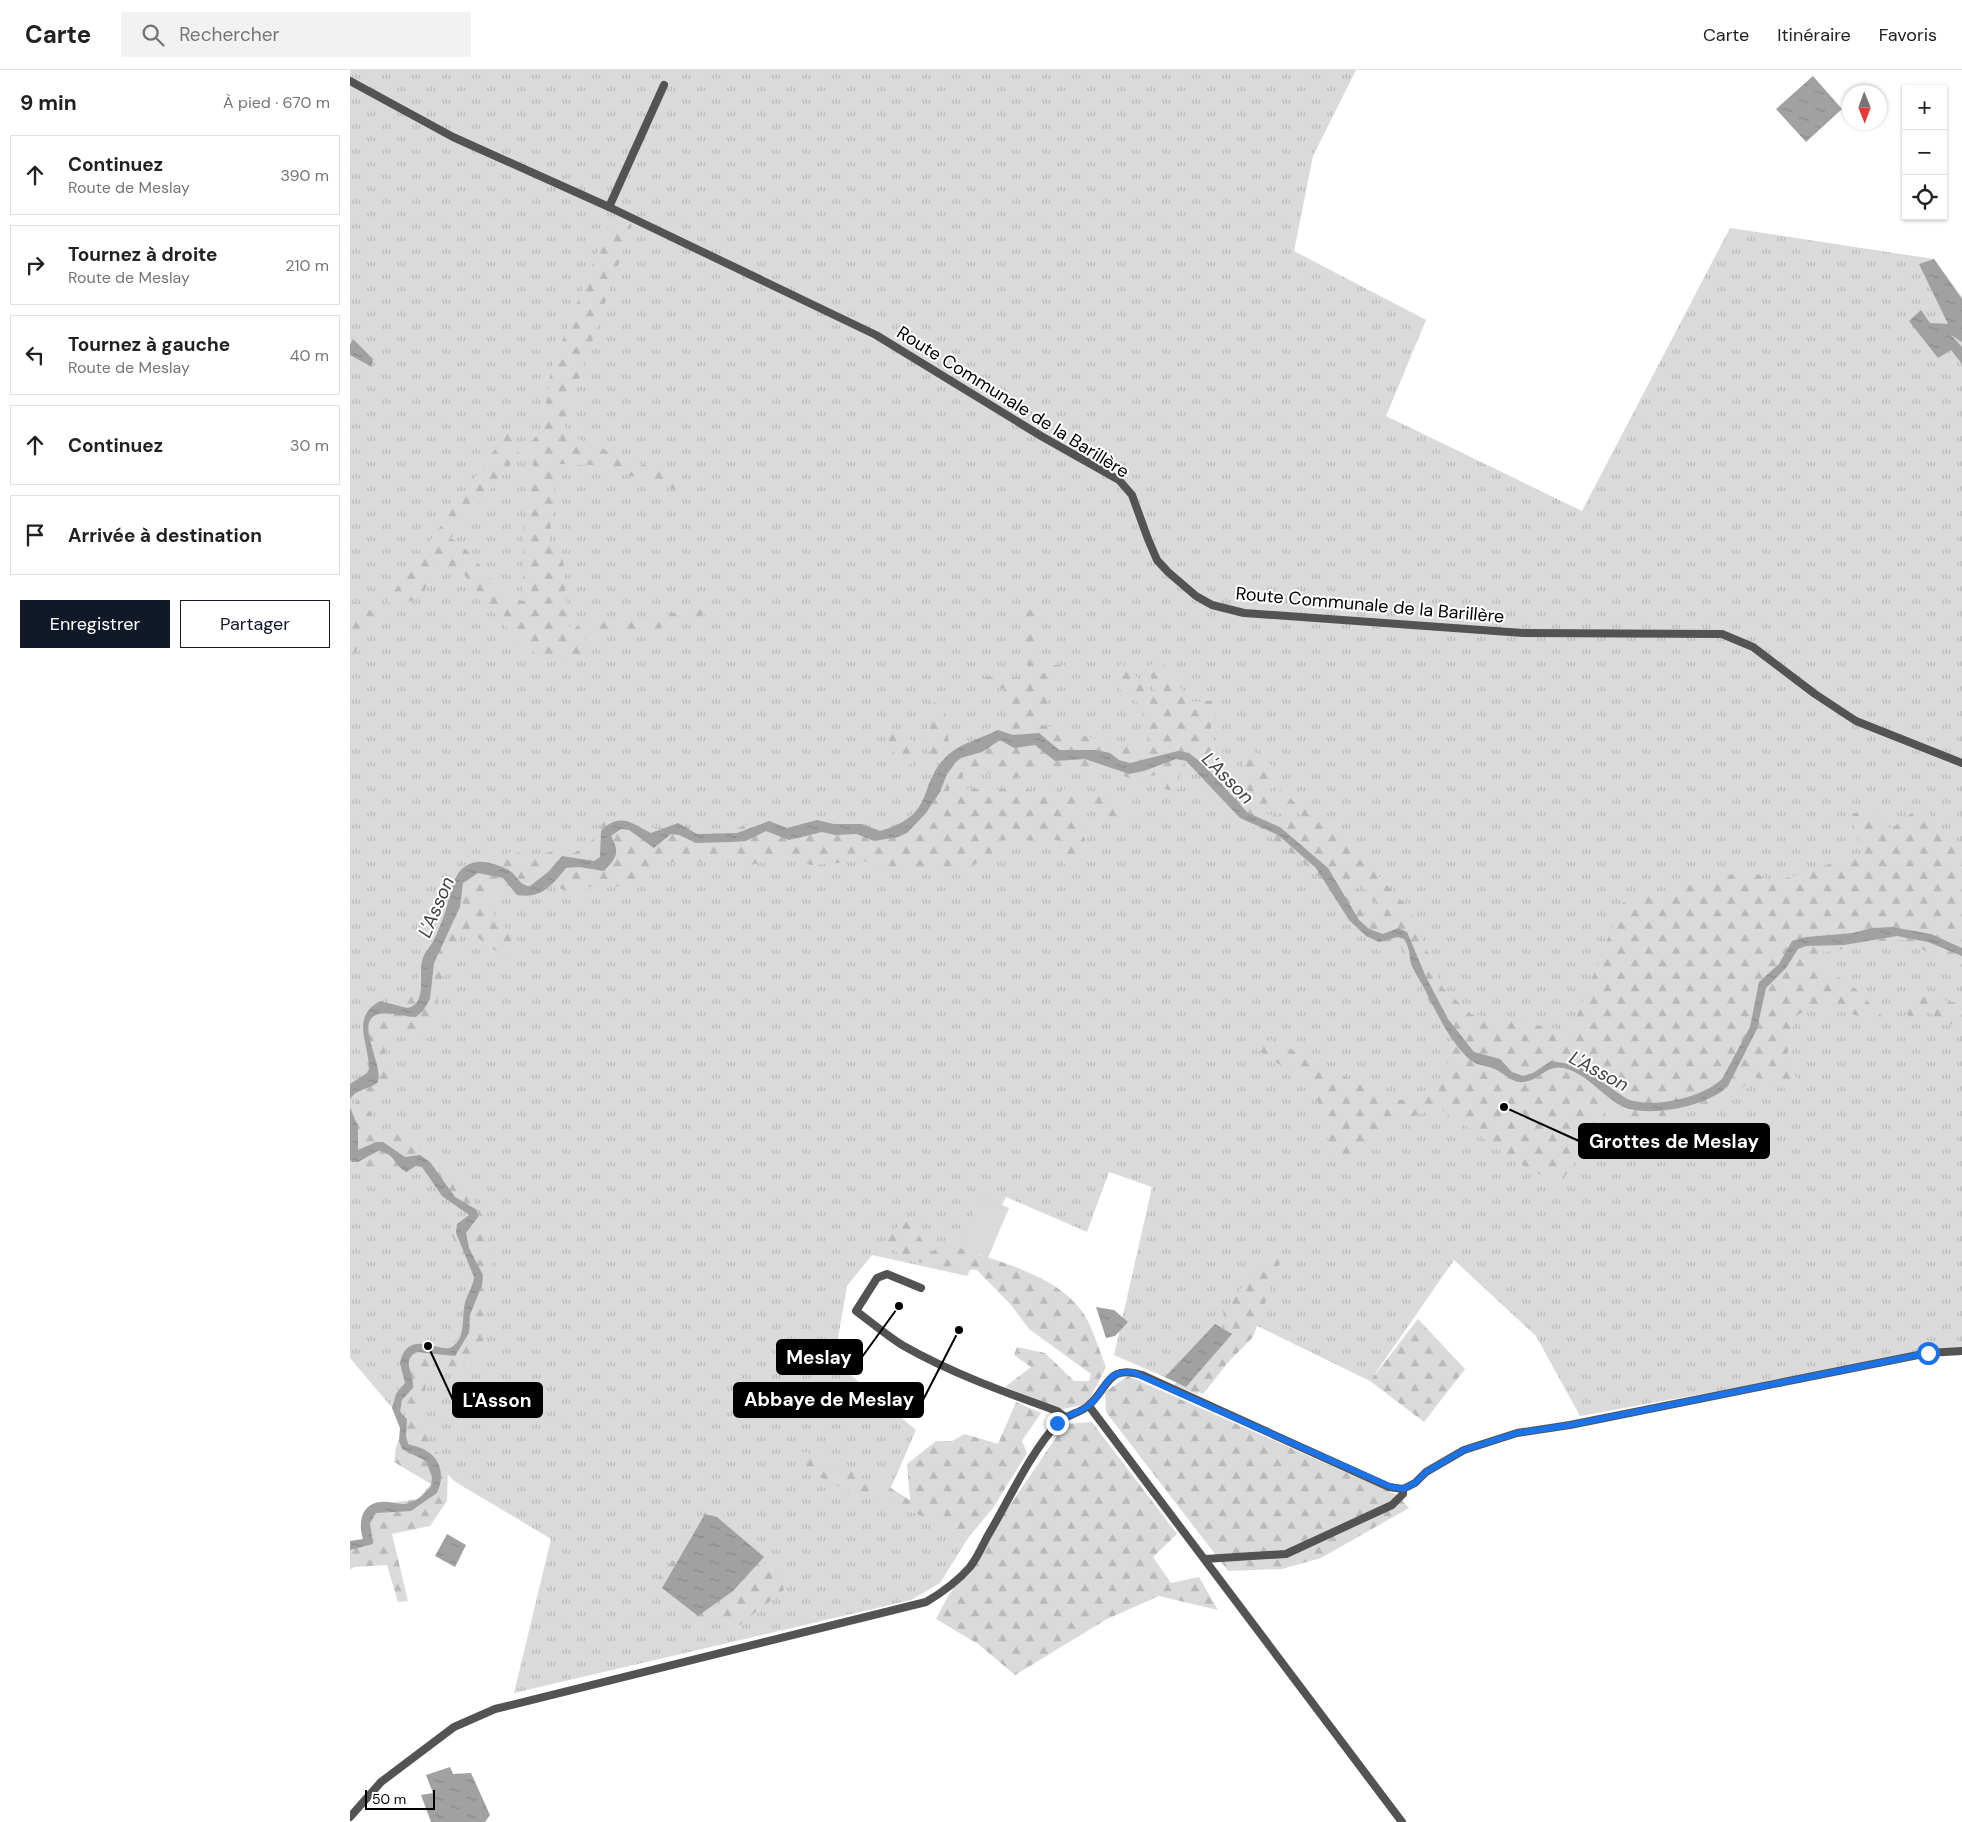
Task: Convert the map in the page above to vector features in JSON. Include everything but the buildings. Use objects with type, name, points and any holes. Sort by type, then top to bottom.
[{"type":"street","name":"Route Communale de la Barillère","points":[[350,81],[453,137],[609,207],[876,335],[1042,436],[1119,480],[1132,495],[1157,560],[1180,584],[1212,605],[1250,614],[1523,633],[1722,634],[1753,647],[1815,694],[1856,721],[1962,763]]},
{"type":"street","points":[[609,207],[664,85]]},
{"type":"street","points":[[920,1288],[887,1274],[877,1278],[856,1311],[901,1344],[932,1360],[976,1381],[1057,1411],[1065,1417]]},
{"type":"street","points":[[350,1816],[381,1782],[454,1728],[495,1709],[926,1602],[947,1590],[971,1566],[1038,1449],[1057,1423],[1065,1417],[1089,1406],[1108,1379],[1117,1373],[1132,1372],[1389,1486],[1403,1489],[1415,1483],[1426,1472],[1464,1450],[1517,1433],[1570,1425],[1928,1353],[1962,1351]]},
{"type":"street","points":[[1089,1406],[1402,1822]]},
{"type":"street","points":[[1205,1559],[1286,1554],[1392,1505],[1402,1494],[1403,1489]]},
{"type":"green space","points":[[350,70],[1356,70],[1313,156],[1294,251],[1426,320],[1386,416],[1582,511],[1730,228],[1934,259],[1962,297],[1962,1347],[1580,1416],[1536,1336],[1454,1260],[1370,1381],[1257,1326],[1203,1394],[1114,1355],[1152,1187],[1109,1172],[1087,1232],[1006,1197],[967,1276],[872,1255],[847,1286],[834,1361],[916,1430],[886,1499],[968,1538],[940,1583],[911,1600],[514,1693],[551,1539],[454,1481],[350,1358]]},
{"type":"green space","points":[[611,218],[632,225],[564,423],[568,435],[691,484],[686,493],[596,465],[557,464],[549,546],[562,548],[568,623],[572,632],[580,623],[663,615],[704,606],[706,614],[650,631],[583,633],[589,652],[552,662],[521,645],[458,567],[435,566],[422,597],[393,607],[388,600],[510,428],[519,454],[451,538],[463,546],[507,597],[523,601],[524,524],[533,465],[529,444],[542,430],[551,369]]},
{"type":"green space","points":[[350,600],[374,612],[376,617],[350,661]]},
{"type":"green space","points":[[1023,606],[1034,607],[1042,673],[1052,673],[1053,665],[1066,665],[1067,680],[1044,680],[1048,704],[1033,723],[1134,748],[1153,747],[1139,704],[1108,680],[1122,663],[1156,696],[1148,666],[1161,660],[1191,702],[1219,700],[1209,734],[1226,755],[1216,760],[1242,787],[1242,766],[1246,744],[1279,772],[1269,793],[1265,814],[1279,816],[1282,807],[1274,798],[1280,790],[1296,803],[1289,812],[1355,881],[1365,916],[1379,922],[1376,915],[1378,905],[1298,813],[1301,806],[1329,822],[1409,909],[1443,988],[1471,1014],[1571,1031],[1622,903],[1751,869],[1771,883],[1861,854],[1852,814],[1869,807],[1891,829],[1922,805],[1962,854],[1962,969],[1903,940],[1884,941],[1807,956],[1856,989],[1888,1023],[1814,1005],[1795,1017],[1785,1065],[1797,1078],[1792,1092],[1755,1077],[1732,1097],[1646,1122],[1607,1108],[1561,1183],[1531,1171],[1439,1108],[1404,1119],[1335,1165],[1314,1087],[1256,1049],[1272,1039],[1390,1100],[1403,1100],[1436,1089],[1457,1043],[1434,1012],[1406,954],[1398,944],[1379,951],[1341,912],[1317,874],[1272,838],[1243,822],[1226,806],[1201,791],[1208,781],[1189,761],[1181,765],[1177,792],[1161,788],[1160,774],[1135,780],[1112,772],[1043,767],[1015,778],[964,769],[962,782],[949,788],[950,801],[966,789],[1027,789],[1037,795],[1067,789],[1091,801],[1100,793],[1135,819],[1112,818],[1090,803],[1072,805],[1085,840],[1078,865],[1062,864],[1064,840],[991,840],[992,858],[943,875],[939,868],[896,872],[864,861],[811,865],[776,856],[752,865],[726,860],[677,863],[667,860],[638,886],[588,887],[583,898],[535,878],[503,887],[483,902],[520,946],[508,960],[466,929],[449,956],[439,991],[435,1023],[422,1038],[388,1032],[383,1039],[386,1058],[396,1075],[382,1094],[363,1096],[378,1130],[405,1131],[418,1150],[438,1157],[450,1173],[460,1177],[488,1225],[488,1249],[492,1261],[482,1353],[459,1369],[433,1364],[416,1417],[435,1450],[448,1465],[447,1501],[430,1526],[392,1534],[408,1601],[398,1602],[387,1565],[354,1567],[350,1570],[350,1549],[362,1542],[366,1517],[390,1503],[418,1499],[431,1484],[394,1462],[396,1447],[407,1420],[402,1400],[413,1354],[457,1340],[475,1288],[451,1233],[471,1220],[447,1191],[435,1181],[423,1175],[395,1169],[358,1173],[350,1163],[350,1107],[356,1104],[372,1077],[365,1032],[375,1007],[394,999],[408,1002],[418,983],[420,969],[451,904],[454,871],[499,859],[513,850],[529,858],[564,848],[574,853],[591,842],[605,818],[616,816],[644,829],[685,826],[712,837],[747,825],[894,834],[926,798],[944,765],[941,753],[932,756],[923,743],[928,731],[926,710],[934,703],[944,705],[949,745],[960,753],[1009,718],[1003,700],[1005,689],[988,687],[984,677],[1032,678],[1026,660]]},
{"type":"green space","points":[[894,728],[913,741],[915,762],[906,766],[897,764],[895,753],[887,748],[885,738]]},
{"type":"green space","points":[[1914,994],[1962,1004],[1962,1023],[1944,1025],[1927,1010],[1910,1019],[1904,1009]]},
{"type":"green space","points":[[980,1196],[1009,1208],[988,1258],[959,1245]]},
{"type":"green space","points":[[906,1216],[930,1252],[948,1244],[1020,1269],[1054,1286],[1081,1310],[1089,1322],[1106,1367],[1087,1404],[1059,1410],[1005,1387],[1031,1367],[1014,1355],[1017,1347],[1045,1353],[1074,1381],[1089,1381],[1091,1374],[1029,1329],[1011,1305],[977,1270],[914,1261],[893,1250],[886,1241]]},
{"type":"green space","points":[[1282,1257],[1253,1337],[1197,1394],[1174,1385],[1227,1331],[1223,1311],[1266,1258]]},
{"type":"green space","points":[[1418,1319],[1465,1369],[1424,1422],[1370,1381]]},
{"type":"green space","points":[[1128,1376],[1397,1495],[1409,1508],[1321,1558],[1282,1569],[1228,1571],[1106,1412],[1105,1392]]},
{"type":"green space","points":[[1016,1402],[1041,1413],[1022,1441],[1027,1453],[993,1508],[968,1538],[881,1497],[860,1495],[830,1483],[797,1463],[804,1451],[834,1466],[854,1471],[869,1483],[884,1480],[892,1489],[910,1500],[907,1464],[936,1441],[952,1441],[965,1434],[998,1444]]},
{"type":"green space","points":[[1092,1422],[1177,1534],[1153,1557],[1171,1583],[1199,1577],[1218,1610],[1159,1596],[1107,1619],[1015,1675],[978,1644],[936,1619],[947,1598],[1065,1424]]},
{"type":"green space","points":[[716,1503],[728,1521],[692,1597],[719,1610],[733,1584],[760,1561],[779,1572],[784,1590],[736,1628],[717,1620],[701,1624],[658,1580]]},
{"type":"water","points":[[1813,76],[1842,109],[1806,142],[1776,109]]},
{"type":"water","points":[[1934,259],[1962,299],[1962,342],[1951,335],[1962,347],[1962,364],[1951,350],[1938,358],[1909,321],[1921,310],[1930,323],[1948,324],[1919,264]]},
{"type":"water","points":[[353,339],[373,359],[372,367],[350,355],[350,345]]},
{"type":"water","points":[[998,730],[1013,735],[1039,733],[1059,750],[1096,750],[1110,753],[1119,760],[1130,763],[1178,751],[1189,753],[1203,764],[1248,813],[1280,827],[1328,868],[1359,920],[1369,929],[1383,934],[1398,928],[1407,932],[1426,977],[1448,1019],[1474,1052],[1500,1059],[1512,1072],[1523,1076],[1533,1073],[1551,1061],[1580,1067],[1627,1099],[1650,1103],[1677,1100],[1702,1092],[1722,1079],[1750,1027],[1759,982],[1779,964],[1792,941],[1806,937],[1892,927],[1931,934],[1962,948],[1962,956],[1928,942],[1897,936],[1844,945],[1806,946],[1798,949],[1786,968],[1766,988],[1757,1029],[1728,1086],[1706,1100],[1674,1109],[1642,1111],[1629,1109],[1618,1104],[1579,1074],[1564,1068],[1551,1069],[1531,1080],[1519,1082],[1496,1069],[1470,1060],[1448,1034],[1412,967],[1404,939],[1398,937],[1379,942],[1366,936],[1349,920],[1316,868],[1278,835],[1240,818],[1186,761],[1176,759],[1144,771],[1129,774],[1085,759],[1055,761],[1035,745],[1014,748],[1000,740],[982,752],[961,758],[956,762],[947,774],[940,792],[926,813],[907,833],[898,837],[874,841],[857,834],[835,835],[822,832],[789,840],[766,831],[746,841],[696,843],[679,835],[671,834],[654,848],[629,830],[621,829],[611,836],[616,847],[616,855],[604,871],[579,867],[566,868],[550,886],[540,893],[526,896],[517,895],[503,878],[478,873],[463,883],[460,907],[434,963],[430,999],[423,1011],[416,1017],[380,1014],[372,1017],[369,1024],[369,1033],[379,1074],[378,1081],[373,1086],[356,1093],[350,1100],[350,1084],[367,1073],[369,1069],[363,1031],[366,1015],[380,1001],[407,1008],[418,1001],[421,987],[421,964],[424,955],[434,941],[455,879],[463,868],[469,864],[480,862],[499,866],[510,871],[521,883],[530,886],[548,872],[562,856],[594,861],[600,857],[601,831],[608,825],[620,821],[626,821],[651,833],[678,823],[697,834],[737,833],[769,821],[787,828],[817,820],[834,824],[862,824],[880,831],[899,824],[911,816],[924,798],[932,777],[949,754],[966,744]]},
{"type":"water","points":[[350,1107],[358,1127],[358,1150],[376,1142],[383,1142],[405,1157],[420,1155],[430,1162],[455,1197],[477,1210],[478,1217],[466,1233],[469,1248],[483,1275],[482,1285],[470,1315],[469,1333],[455,1356],[417,1352],[409,1359],[413,1388],[402,1400],[400,1412],[407,1419],[406,1436],[408,1444],[429,1452],[440,1468],[441,1480],[437,1493],[411,1511],[376,1513],[370,1523],[373,1544],[350,1550],[350,1541],[363,1539],[361,1521],[365,1510],[369,1506],[381,1502],[409,1503],[421,1496],[431,1486],[432,1477],[426,1461],[402,1449],[399,1441],[400,1428],[392,1408],[396,1394],[405,1383],[400,1363],[404,1352],[410,1346],[424,1344],[447,1348],[457,1343],[462,1332],[465,1303],[474,1277],[456,1233],[457,1224],[469,1215],[442,1196],[422,1167],[416,1166],[406,1172],[391,1156],[378,1151],[358,1162],[352,1162],[350,1160]]},
{"type":"water","points":[[1096,1307],[1114,1310],[1128,1322],[1115,1336],[1106,1338]]},
{"type":"water","points":[[1215,1324],[1232,1334],[1186,1387],[1165,1377]]},
{"type":"water","points":[[705,1514],[717,1517],[764,1557],[733,1591],[698,1616],[662,1588]]},
{"type":"water","points":[[447,1534],[466,1545],[455,1567],[435,1556]]},
{"type":"water","points":[[450,1767],[453,1774],[471,1773],[490,1815],[485,1822],[431,1822],[421,1795],[433,1793],[426,1775]]},
{"type":"place","name":"Grottes de Meslay","points":[[1504,1107]]},
{"type":"place","name":"Meslay","points":[[899,1306]]},
{"type":"place","name":"Abbaye de Meslay","points":[[959,1330]]},
{"type":"place","name":"L'Asson","points":[[428,1346]]},
{"type":"route","points":[[1057,1423],[1065,1417],[1089,1406],[1108,1379],[1117,1373],[1132,1372],[1389,1486],[1403,1489],[1415,1483],[1426,1472],[1464,1450],[1517,1433],[1570,1425],[1928,1353]]}]
